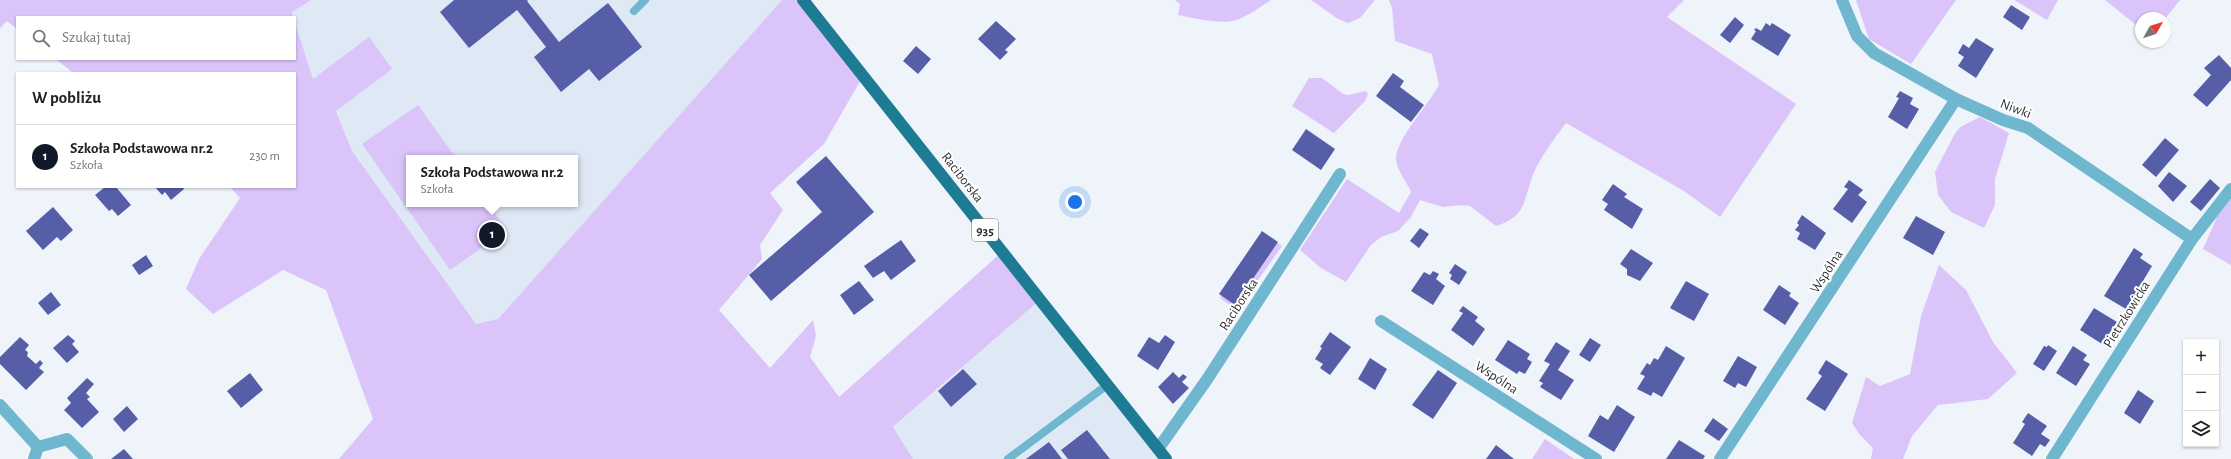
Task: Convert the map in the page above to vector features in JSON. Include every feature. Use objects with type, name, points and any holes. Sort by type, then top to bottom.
[{"type":"main road","name":"Raciborska","points":[[803,0],[1166,459]]},
{"type":"street","name":"Niwki","points":[[1842,0],[1857,36],[1874,53],[1956,99],[2002,120],[2028,128],[2192,239]]},
{"type":"street","name":"Wspólna","points":[[1720,459],[1956,99]]},
{"type":"street","name":"Raciborska","points":[[1158,449],[1208,378],[1340,174]]},
{"type":"street","name":"Pietrzkowicka","points":[[2052,459],[2192,239],[2231,189]]},
{"type":"street","name":"Wspólna","points":[[1381,321],[1596,459]]},
{"type":"street","points":[[0,405],[38,447]]},
{"type":"street","points":[[38,447],[67,439],[87,459]]},
{"type":"street","points":[[34,459],[38,447]]},
{"type":"lane","points":[[634,11],[645,0]]},
{"type":"lane","points":[[1008,459],[1107,385]]},
{"type":"shaded area","points":[[0,0],[311,0],[292,12],[293,16],[16,16],[16,28],[7,21],[0,28]]},
{"type":"shaded area","points":[[311,0],[782,0],[498,319],[475,324],[352,151],[336,110],[312,79],[296,26],[296,16],[293,16],[292,12]]},
{"type":"shaded area","points":[[782,0],[803,0],[863,76],[824,144],[770,193],[783,210],[760,245],[762,259],[719,310],[770,368],[813,320],[816,336],[810,357],[839,397],[1002,252],[1040,300],[893,427],[913,459],[339,459],[373,419],[326,290],[283,270],[213,314],[186,289],[199,259],[240,198],[231,188],[296,188],[296,72],[72,72],[57,60],[296,60],[296,26],[313,79],[369,37],[392,69],[336,111],[352,151],[476,324],[498,319]]},
{"type":"shaded area","points":[[1175,0],[1271,0],[1238,19],[1221,22],[1178,15],[1180,4]]},
{"type":"shaded area","points":[[1311,0],[1375,0],[1360,18],[1348,23],[1338,19]]},
{"type":"shaded area","points":[[1389,0],[1684,0],[1667,17],[1796,104],[1720,217],[1684,191],[1566,123],[1537,166],[1523,205],[1514,217],[1496,226],[1470,206],[1461,205],[1443,207],[1420,200],[1411,217],[1398,231],[1381,237],[1371,245],[1346,282],[1321,268],[1300,250],[1347,179],[1399,213],[1411,192],[1396,162],[1398,150],[1407,131],[1439,85],[1432,54],[1395,41],[1392,8]]},
{"type":"shaded area","points":[[1856,0],[1956,0],[1911,64],[1869,39]]},
{"type":"shaded area","points":[[2014,0],[2058,0],[2047,20]]},
{"type":"shaded area","points":[[2105,0],[2180,0],[2171,12],[2135,12],[2135,24]]},
{"type":"shaded area","points":[[1309,78],[1322,78],[1343,94],[1349,95],[1366,91],[1368,94],[1365,101],[1334,133],[1292,106]]},
{"type":"shaded area","points":[[418,105],[454,155],[406,155],[406,207],[362,144]]},
{"type":"shaded area","points":[[1980,117],[2009,133],[1995,179],[1995,205],[1984,228],[1951,212],[1938,195],[1935,172],[1954,135],[1960,127]]},
{"type":"shaded area","points":[[2231,199],[2231,265],[2203,249],[2217,217]]},
{"type":"shaded area","points":[[406,207],[490,207],[507,230],[450,270]]},
{"type":"shaded area","points":[[1264,234],[1282,246],[1237,310],[1220,298]]},
{"type":"shaded area","points":[[1939,265],[1966,290],[1993,342],[2017,373],[1988,399],[1938,405],[1912,436],[1903,459],[1871,459],[1873,448],[1860,435],[1852,423],[1866,377],[1880,386],[1910,374],[1921,316]]},
{"type":"shaded area","points":[[1040,300],[1166,459],[913,459],[893,428]]},
{"type":"shaded area","points":[[1545,439],[1574,459],[1532,459]]},
{"type":"building","points":[[454,0],[528,0],[527,1],[559,42],[608,3],[642,47],[599,81],[589,69],[561,92],[534,57],[546,47],[517,10],[469,48],[440,12]]},
{"type":"building","points":[[2011,5],[2030,17],[2022,30],[2003,17]]},
{"type":"building","points":[[1735,17],[1744,25],[1730,43],[1720,35]]},
{"type":"building","points":[[996,21],[1016,39],[1005,50],[1008,52],[1000,60],[978,39]]},
{"type":"building","points":[[1766,23],[1770,26],[1772,23],[1791,35],[1778,56],[1751,39],[1756,31],[1754,30],[1756,28],[1761,31]]},
{"type":"building","points":[[1976,38],[1994,49],[1976,78],[1958,66],[1964,57],[1958,53],[1963,44],[1969,48]]},
{"type":"building","points":[[916,46],[931,59],[918,74],[903,61]]},
{"type":"building","points":[[2219,55],[2231,68],[2231,80],[2207,107],[2193,95],[2211,75],[2204,68]]},
{"type":"building","points":[[1393,73],[1404,81],[1400,87],[1424,105],[1411,122],[1376,96]]},
{"type":"building","points":[[1900,91],[1913,98],[1910,104],[1919,109],[1907,129],[1888,117],[1899,98],[1896,97]]},
{"type":"building","points":[[1306,129],[1335,149],[1321,170],[1292,150]]},
{"type":"building","points":[[2165,138],[2179,150],[2156,177],[2142,165]]},
{"type":"building","points":[[826,156],[874,212],[771,301],[749,275],[822,212],[796,182]]},
{"type":"building","points":[[2169,172],[2187,186],[2173,202],[2158,186]]},
{"type":"building","points":[[2210,179],[2220,188],[2201,211],[2190,202]]},
{"type":"building","points":[[1849,180],[1863,190],[1858,195],[1867,202],[1852,223],[1833,209],[1848,189],[1844,187]]},
{"type":"building","points":[[1613,184],[1627,194],[1624,197],[1643,209],[1632,229],[1604,210],[1608,204],[1602,200]]},
{"type":"building","points":[[104,188],[117,188],[131,205],[118,216],[112,209],[109,211],[95,195]]},
{"type":"building","points":[[156,188],[184,189],[171,200],[165,192],[162,195]]},
{"type":"building","points":[[53,207],[73,230],[61,241],[57,237],[43,250],[26,231]]},
{"type":"building","points":[[1802,215],[1826,233],[1815,250],[1797,239],[1800,233],[1795,230],[1799,225],[1797,223]]},
{"type":"building","points":[[1916,216],[1945,232],[1933,255],[1903,238]]},
{"type":"building","points":[[1420,228],[1429,234],[1419,248],[1410,241]]},
{"type":"building","points":[[1262,231],[1278,242],[1235,305],[1219,294]]},
{"type":"building","points":[[901,240],[916,261],[891,280],[884,271],[873,278],[864,266]]},
{"type":"building","points":[[2134,248],[2143,254],[2140,258],[2152,266],[2126,309],[2104,296]]},
{"type":"building","points":[[1631,249],[1653,263],[1640,281],[1627,275],[1627,269],[1620,264]]},
{"type":"building","points":[[146,255],[153,266],[139,275],[132,265]]},
{"type":"building","points":[[1455,264],[1467,272],[1459,285],[1450,279],[1452,275],[1449,273]]},
{"type":"building","points":[[1433,271],[1439,274],[1436,279],[1445,286],[1433,305],[1411,291],[1424,272],[1430,275]]},
{"type":"building","points":[[859,281],[874,300],[854,315],[840,295]]},
{"type":"building","points":[[1686,281],[1709,294],[1694,321],[1670,308]]},
{"type":"building","points":[[1779,285],[1791,293],[1789,296],[1799,303],[1785,325],[1763,310]]},
{"type":"building","points":[[51,292],[61,305],[48,315],[38,303]]},
{"type":"building","points":[[1463,306],[1478,317],[1475,321],[1485,329],[1473,346],[1451,330],[1463,313],[1459,311]]},
{"type":"building","points":[[2094,308],[2117,322],[2102,344],[2080,330]]},
{"type":"building","points":[[1330,332],[1351,347],[1330,375],[1320,368],[1323,364],[1315,359],[1322,348],[1320,347]]},
{"type":"building","points":[[68,335],[75,341],[72,344],[79,352],[67,363],[53,348]]},
{"type":"building","points":[[1165,335],[1175,342],[1158,370],[1137,356],[1149,337],[1159,343]]},
{"type":"building","points":[[20,337],[29,345],[25,350],[28,352],[27,356],[36,364],[40,360],[43,363],[39,368],[44,372],[26,390],[0,364],[0,357]]},
{"type":"building","points":[[1590,338],[1601,345],[1590,362],[1579,355]]},
{"type":"building","points":[[1508,340],[1530,354],[1527,359],[1532,362],[1525,374],[1519,371],[1517,374],[1495,360]]},
{"type":"building","points":[[1556,342],[1570,351],[1558,370],[1574,380],[1561,400],[1540,387],[1543,383],[1539,381],[1550,364],[1544,361]]},
{"type":"building","points":[[2048,345],[2057,351],[2044,371],[2033,364],[2044,346],[2047,347]]},
{"type":"building","points":[[1666,346],[1685,358],[1662,397],[1653,392],[1651,396],[1637,389],[1645,376],[1640,374],[1647,363],[1650,365],[1654,358],[1658,360]]},
{"type":"building","points":[[2073,346],[2087,355],[2083,360],[2090,364],[2076,386],[2056,373]]},
{"type":"building","points":[[1738,356],[1757,367],[1746,387],[1738,383],[1735,388],[1723,381]]},
{"type":"building","points":[[1370,358],[1387,369],[1375,390],[1358,379]]},
{"type":"building","points":[[1826,360],[1848,374],[1825,411],[1806,399],[1822,376],[1818,373]]},
{"type":"building","points":[[963,369],[977,384],[951,407],[938,391]]},
{"type":"building","points":[[1438,370],[1457,383],[1433,419],[1412,405]]},
{"type":"building","points":[[1173,372],[1179,378],[1183,374],[1187,377],[1182,382],[1189,388],[1173,404],[1158,387]]},
{"type":"building","points":[[250,373],[263,390],[241,408],[227,391]]},
{"type":"building","points":[[87,378],[94,384],[86,393],[90,397],[87,399],[99,412],[82,428],[64,410],[71,403],[67,398]]},
{"type":"building","points":[[2138,390],[2154,401],[2140,424],[2124,413]]},
{"type":"building","points":[[1617,405],[1635,417],[1614,452],[1588,436],[1600,415],[1608,420]]},
{"type":"building","points":[[127,406],[138,419],[124,432],[113,419]]},
{"type":"building","points":[[2028,413],[2047,426],[2041,434],[2050,440],[2045,447],[2040,444],[2032,456],[2013,443],[2025,424],[2022,422]]},
{"type":"building","points":[[1713,418],[1728,429],[1719,441],[1704,431]]},
{"type":"building","points":[[1087,430],[1110,459],[1068,459],[1061,450]]},
{"type":"building","points":[[1679,440],[1705,456],[1703,459],[1666,459]]},
{"type":"building","points":[[1049,442],[1062,459],[1026,459]]},
{"type":"building","points":[[1496,445],[1514,459],[1486,459]]},
{"type":"building","points":[[124,449],[133,459],[111,459]]},
{"type":"place","name":"Szkoła Podstawowa nr.2","points":[[492,235]]}]
